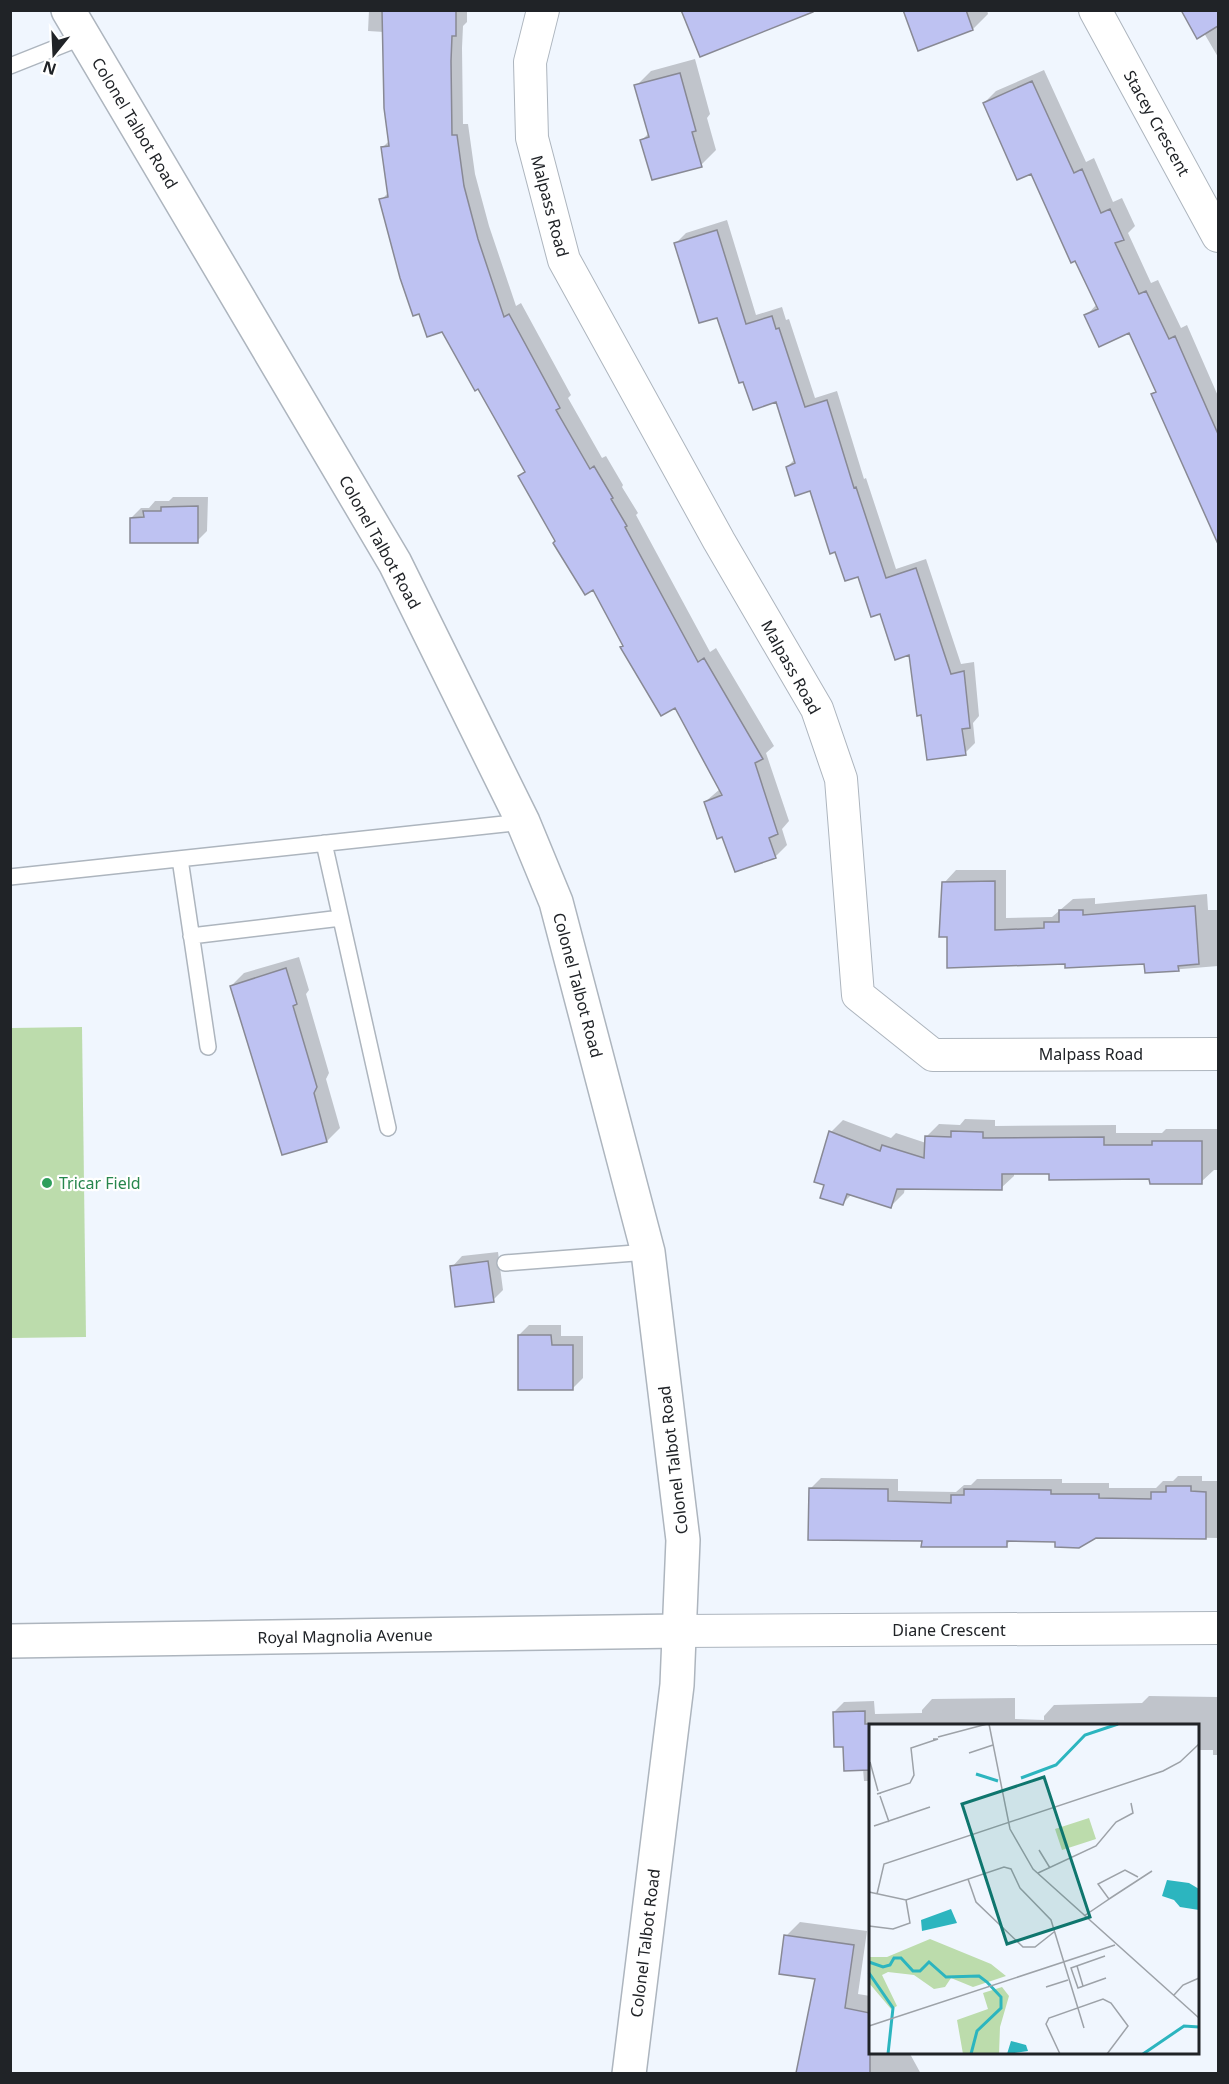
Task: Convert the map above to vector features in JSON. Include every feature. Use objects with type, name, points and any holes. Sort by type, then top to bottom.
[{"type":"main road","name":"Colonel Talbot Road","points":[[75,24],[395,563],[523,822],[556,902],[648,1252],[684,1540],[677,1686],[629,2073]]},
{"type":"main road","name":"Royal Magnolia Avenue","points":[[10,1641],[680,1631]]},
{"type":"street","name":"Malpass Road","points":[[543,10],[530,62],[532,138],[564,260],[713,531],[817,709],[841,778],[858,995],[933,1055],[1218,1054]]},
{"type":"street","name":"Stacey Crescent","points":[[1095,10],[1218,236]]},
{"type":"street","name":"Diane Crescent","points":[[680,1631],[1218,1628]]},
{"type":"lane","points":[[10,66],[75,24]]},
{"type":"lane","points":[[10,877],[523,822]]},
{"type":"lane","points":[[324,843],[388,1128]]},
{"type":"lane","points":[[180,859],[208,1047]]},
{"type":"lane","points":[[191,936],[341,918]]},
{"type":"lane","points":[[505,1263],[648,1252]]},
{"type":"green space","name":"Tricar Field","points":[[82,1027],[86,1337],[11,1338],[11,1028]]},
{"type":"building","points":[[382,10],[456,10],[456,36],[452,36],[451,61],[452,135],[457,135],[464,186],[478,239],[504,317],[509,314],[560,408],[556,410],[590,469],[594,466],[613,498],[611,499],[627,526],[625,527],[698,662],[704,658],[763,759],[755,763],[778,834],[769,838],[776,858],[735,872],[722,837],[717,839],[704,802],[722,795],[675,708],[661,716],[620,647],[623,646],[593,590],[585,595],[553,543],[555,541],[518,476],[525,472],[478,389],[475,391],[442,332],[427,337],[419,314],[413,316],[400,278],[379,199],[388,197],[381,147],[389,146],[384,108]]},
{"type":"building","points":[[681,10],[813,10],[813,12],[700,57]]},
{"type":"building","points":[[903,10],[966,10],[973,30],[918,51]]},
{"type":"building","points":[[1181,10],[1218,10],[1218,26],[1197,39]]},
{"type":"building","points":[[680,73],[696,131],[692,132],[702,167],[652,180],[640,140],[649,137],[634,85]]},
{"type":"building","points":[[1032,81],[1074,173],[1082,169],[1101,213],[1110,209],[1124,240],[1115,243],[1139,294],[1146,291],[1169,339],[1175,336],[1218,434],[1218,544],[1151,394],[1156,392],[1129,333],[1099,347],[1084,315],[1098,309],[1075,261],[1071,263],[1031,174],[1017,180],[983,103]]},
{"type":"building","points":[[717,230],[746,324],[772,316],[776,329],[779,328],[805,407],[827,400],[854,488],[856,487],[886,578],[916,568],[951,674],[964,671],[970,728],[962,729],[966,755],[927,760],[921,715],[917,716],[909,655],[895,660],[880,614],[871,617],[858,577],[845,581],[835,552],[830,554],[810,491],[795,496],[786,467],[795,463],[776,402],[753,410],[743,382],[739,383],[717,318],[699,323],[674,243]]},
{"type":"building","points":[[198,506],[198,543],[130,543],[130,518],[144,517],[143,511],[161,511],[161,507]]},
{"type":"building","points":[[995,881],[995,930],[1044,928],[1044,922],[1059,922],[1059,910],[1083,910],[1083,915],[1195,906],[1199,964],[1178,966],[1179,971],[1145,973],[1144,964],[1065,968],[1065,964],[947,968],[947,937],[939,937],[942,882]]},
{"type":"building","points":[[286,968],[297,1004],[293,1006],[317,1087],[314,1093],[327,1142],[282,1155],[230,986]]},
{"type":"building","points":[[829,1131],[880,1151],[882,1145],[924,1158],[925,1136],[951,1137],[951,1131],[983,1132],[983,1138],[1104,1137],[1104,1145],[1152,1145],[1152,1141],[1202,1141],[1202,1184],[1150,1184],[1149,1179],[1049,1180],[1049,1174],[1002,1174],[1002,1190],[897,1189],[891,1208],[847,1194],[843,1205],[820,1198],[824,1185],[814,1182]]},
{"type":"building","points":[[488,1261],[494,1302],[455,1307],[450,1266]]},
{"type":"building","points":[[518,1335],[551,1335],[552,1345],[573,1345],[573,1390],[518,1390]]},
{"type":"building","points":[[1166,1486],[1191,1486],[1191,1491],[1206,1492],[1206,1539],[1096,1538],[1079,1548],[1055,1547],[1055,1542],[1007,1541],[1007,1547],[921,1547],[922,1541],[808,1540],[809,1488],[888,1489],[888,1501],[951,1503],[951,1495],[964,1495],[964,1489],[1051,1490],[1051,1494],[1099,1494],[1099,1498],[1151,1499],[1151,1492],[1166,1492]]},
{"type":"building","points":[[865,1711],[865,1724],[869,1724],[869,1770],[844,1771],[843,1747],[834,1747],[833,1712]]},
{"type":"building","points":[[784,1935],[854,1945],[845,2008],[869,2013],[870,2073],[796,2073],[815,1979],[779,1974]]},
{"type":"place","name":"Tricar Field","points":[[47,1183]]}]
